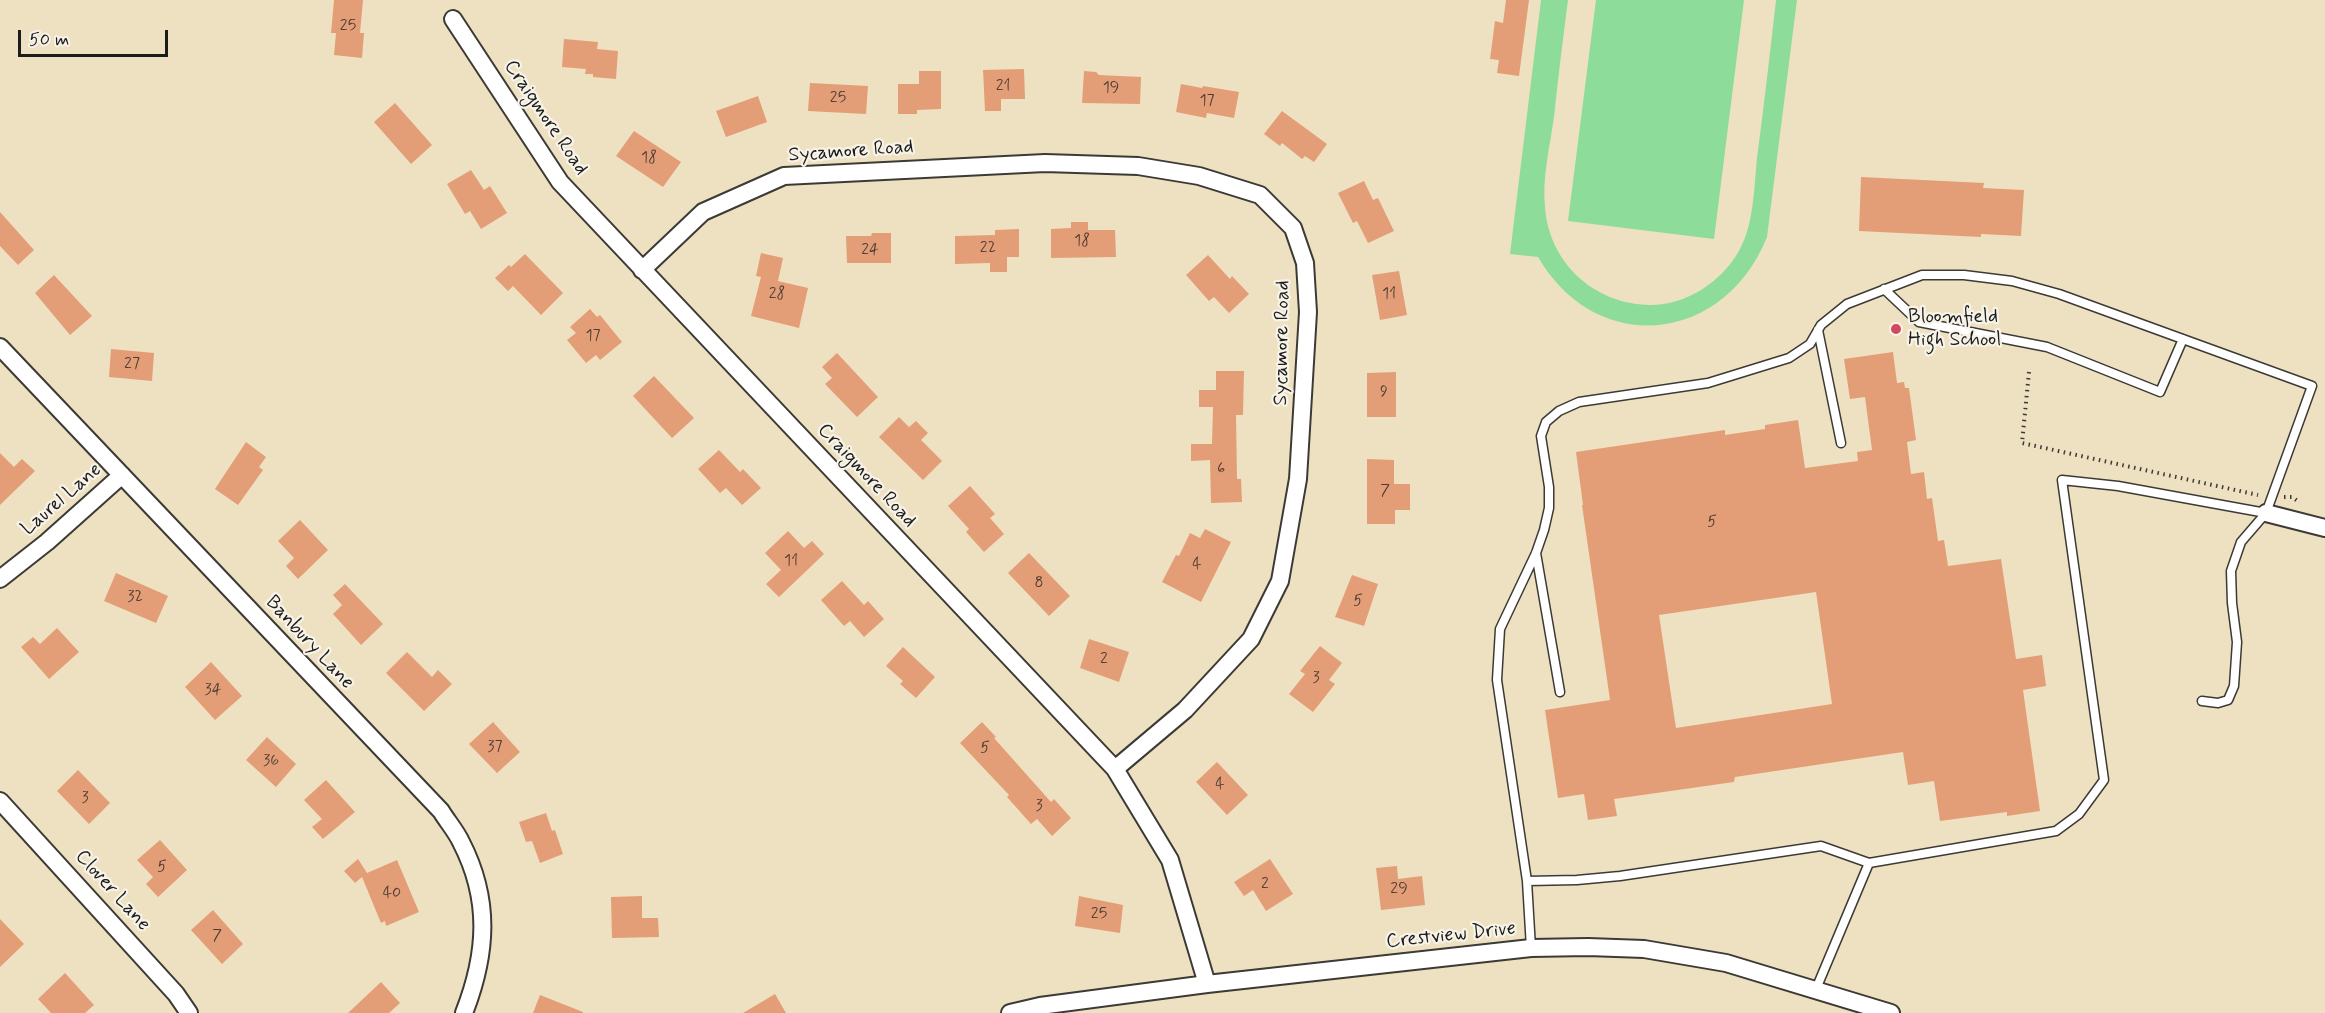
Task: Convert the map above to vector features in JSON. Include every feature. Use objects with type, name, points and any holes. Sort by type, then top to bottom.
[{"type":"street","name":"Craigmore Road","points":[[453,19],[560,182],[1115,769],[1170,860],[1207,984]]},
{"type":"street","name":"Sycamore Road","points":[[642,270],[703,212],[783,176],[1045,164],[1138,166],[1199,176],[1260,195],[1293,228],[1305,263],[1308,312],[1298,479],[1280,581],[1251,639],[1185,710],[1115,769]]},
{"type":"street","name":"Banbury Lane","points":[[0,347],[441,811],[461,842],[477,880],[483,917],[481,957],[476,982],[464,1013]]},
{"type":"street","name":"Laurel Lane","points":[[0,579],[47,542],[122,475]]},
{"type":"street","points":[[2266,513],[2325,528]]},
{"type":"street","name":"Clover Lane","points":[[0,801],[176,994],[189,1013]]},
{"type":"street","name":"Crestview Drive","points":[[1010,1013],[1040,1006],[1207,984],[1531,948],[1588,947],[1644,949],[1726,963],[1891,1013]]},
{"type":"lane","points":[[1531,948],[1527,880],[1497,680],[1500,629],[1536,553],[1549,508],[1549,487],[1541,436],[1542,428],[1551,416],[1579,402],[1708,383],[1789,358],[1810,344],[1818,330],[1847,304],[1922,275],[1964,275],[2012,282],[2059,294],[2312,386],[2266,513],[2241,542],[2231,571],[2237,642],[2234,686],[2228,700],[2218,703],[2202,701]]},
{"type":"lane","points":[[1884,289],[1919,322],[2047,347],[2160,392],[2183,339]]},
{"type":"lane","points":[[1818,330],[1840,443]]},
{"type":"lane","points":[[1527,880],[1577,880],[1620,876],[1821,846],[1869,863],[2056,831],[2079,814],[2104,780],[2062,480],[2118,486],[2266,513]]},
{"type":"lane","points":[[1536,553],[1560,692]]},
{"type":"lane","points":[[1816,989],[1869,863]]},
{"type":"path","points":[[2029,372],[2022,443],[2246,492],[2292,497],[2304,505]]},
{"type":"green space","points":[[1541,0],[1568,0],[1545,173],[1544,196],[1548,227],[1555,246],[1578,277],[1611,297],[1630,303],[1650,305],[1677,301],[1702,290],[1723,273],[1739,251],[1748,229],[1752,206],[1776,0],[1797,0],[1767,237],[1747,273],[1721,299],[1691,317],[1658,325],[1625,323],[1593,312],[1563,290],[1538,257],[1510,254]]},
{"type":"green space","points":[[1596,0],[1744,0],[1714,239],[1568,221]]},
{"type":"building","points":[[334,0],[363,0],[360,33],[364,33],[362,58],[334,55],[336,33],[331,33]]},
{"type":"building","points":[[1506,0],[1529,0],[1519,76],[1497,73],[1499,60],[1490,59],[1495,21],[1503,23]]},
{"type":"building","points":[[564,39],[598,42],[597,49],[618,51],[616,79],[593,77],[593,74],[585,74],[586,69],[562,67]]},
{"type":"building","points":[[1024,69],[1025,99],[1001,99],[1001,111],[985,111],[983,70]]},
{"type":"building","points":[[919,71],[941,71],[941,109],[917,110],[917,114],[898,114],[898,84],[919,84]]},
{"type":"building","points":[[1084,71],[1096,72],[1099,75],[1141,77],[1140,104],[1082,103]]},
{"type":"building","points":[[810,83],[868,86],[866,114],[808,111]]},
{"type":"building","points":[[1181,84],[1239,92],[1234,118],[1207,113],[1206,118],[1176,112]]},
{"type":"building","points":[[758,96],[767,122],[726,137],[716,111]]},
{"type":"building","points":[[395,103],[432,145],[411,164],[374,122]]},
{"type":"building","points":[[1282,111],[1327,144],[1314,162],[1305,156],[1302,159],[1282,143],[1280,146],[1264,134]]},
{"type":"building","points":[[634,131],[681,162],[663,187],[616,156]]},
{"type":"building","points":[[471,170],[484,190],[490,186],[507,213],[481,229],[470,211],[465,214],[447,184]]},
{"type":"building","points":[[1861,177],[1984,183],[1983,188],[2024,190],[2021,236],[1981,234],[1981,237],[1859,231]]},
{"type":"building","points":[[1364,181],[1373,200],[1378,198],[1394,231],[1368,243],[1357,221],[1353,223],[1338,193]]},
{"type":"building","points":[[0,212],[34,250],[18,265],[0,246]]},
{"type":"building","points":[[1071,222],[1088,222],[1088,230],[1115,230],[1116,257],[1051,258],[1051,229],[1071,228]]},
{"type":"building","points":[[1019,229],[1019,257],[1007,257],[1007,272],[990,272],[990,263],[955,264],[955,236],[995,235],[995,230]]},
{"type":"building","points":[[872,233],[891,233],[891,263],[847,263],[846,236],[871,236]]},
{"type":"building","points":[[761,253],[783,258],[778,281],[808,288],[799,328],[751,316],[761,277],[756,276]]},
{"type":"building","points":[[525,254],[563,293],[541,315],[513,286],[508,291],[495,278]]},
{"type":"building","points":[[1208,255],[1230,279],[1232,276],[1249,294],[1229,313],[1214,297],[1209,301],[1186,275]]},
{"type":"building","points":[[1399,271],[1407,315],[1380,320],[1372,275]]},
{"type":"building","points":[[54,275],[92,316],[70,335],[35,293]]},
{"type":"building","points":[[590,309],[597,317],[600,315],[622,342],[600,360],[596,355],[586,363],[567,340],[576,333],[570,327]]},
{"type":"building","points":[[111,349],[154,353],[152,381],[109,377]]},
{"type":"building","points":[[1893,352],[1897,383],[1904,382],[1905,388],[1909,388],[1916,440],[1907,442],[1911,474],[1924,472],[1927,499],[1932,498],[1938,541],[1944,540],[1948,566],[2001,559],[2016,659],[2042,655],[2046,686],[2023,690],[2040,811],[2007,816],[2007,812],[1940,821],[1934,781],[1908,785],[1903,752],[1735,777],[1734,782],[1614,799],[1617,816],[1588,820],[1584,794],[1558,798],[1545,710],[1610,700],[1576,452],[1725,430],[1725,435],[1765,429],[1765,425],[1798,420],[1805,468],[1858,461],[1857,452],[1872,450],[1865,397],[1850,399],[1844,359]],"holes":[[[1816,592],[1832,704],[1676,728],[1659,615]]]},
{"type":"building","points":[[837,353],[878,397],[857,417],[825,384],[832,378],[822,367]]},
{"type":"building","points":[[1216,371],[1244,371],[1243,415],[1236,415],[1237,479],[1241,479],[1242,502],[1211,503],[1210,460],[1191,461],[1191,444],[1212,444],[1213,407],[1199,407],[1199,390],[1216,390]]},
{"type":"building","points":[[1396,372],[1396,417],[1367,417],[1367,373]]},
{"type":"building","points":[[654,376],[694,418],[672,438],[633,396]]},
{"type":"building","points":[[899,417],[909,427],[916,421],[928,433],[921,440],[942,461],[923,480],[879,437]]},
{"type":"building","points":[[246,442],[266,457],[259,467],[263,470],[238,505],[215,489]]},
{"type":"building","points":[[719,450],[740,472],[743,469],[761,488],[742,505],[726,488],[720,493],[698,469]]},
{"type":"building","points":[[0,453],[14,467],[22,459],[35,471],[0,505]]},
{"type":"building","points":[[1367,459],[1394,460],[1394,484],[1410,484],[1410,510],[1395,510],[1395,524],[1367,524]]},
{"type":"building","points":[[970,486],[995,514],[990,518],[1004,534],[984,552],[966,532],[969,529],[948,506]]},
{"type":"building","points":[[300,520],[328,550],[298,579],[286,566],[294,558],[278,541]]},
{"type":"building","points":[[1205,529],[1231,542],[1201,602],[1162,582],[1176,555],[1179,556],[1190,533],[1200,538]]},
{"type":"building","points":[[788,531],[804,548],[812,541],[824,554],[779,597],[766,584],[781,570],[765,553]]},
{"type":"building","points":[[1029,553],[1070,596],[1049,616],[1008,573]]},
{"type":"building","points":[[116,573],[168,596],[156,623],[104,601]]},
{"type":"building","points":[[1352,575],[1378,584],[1364,626],[1335,617]]},
{"type":"building","points":[[842,581],[864,605],[868,601],[884,619],[864,637],[850,621],[844,626],[821,600]]},
{"type":"building","points":[[345,584],[383,624],[361,645],[333,614],[342,605],[333,595]]},
{"type":"building","points":[[57,628],[79,652],[49,679],[21,647],[33,637],[40,644]]},
{"type":"building","points":[[1089,639],[1129,652],[1119,682],[1080,668]]},
{"type":"building","points":[[1320,646],[1342,663],[1329,680],[1335,684],[1313,712],[1289,694],[1305,674],[1300,671]]},
{"type":"building","points":[[903,647],[935,677],[916,698],[900,684],[903,681],[886,666]]},
{"type":"building","points":[[407,652],[432,677],[438,670],[452,684],[424,711],[386,673]]},
{"type":"building","points":[[211,662],[242,696],[215,720],[185,687]]},
{"type":"building","points":[[493,722],[520,752],[497,773],[469,744]]},
{"type":"building","points":[[982,722],[1051,802],[1054,799],[1071,818],[1052,836],[1037,819],[1031,824],[1007,797],[1009,795],[960,743]]},
{"type":"building","points":[[267,737],[296,764],[276,787],[246,760]]},
{"type":"building","points":[[1217,762],[1248,795],[1227,815],[1196,782]]},
{"type":"building","points":[[78,770],[110,803],[89,824],[57,791]]},
{"type":"building","points":[[326,780],[355,812],[323,839],[312,827],[322,819],[304,800]]},
{"type":"building","points":[[546,813],[552,831],[555,830],[563,854],[540,863],[532,841],[526,842],[519,822]]},
{"type":"building","points":[[160,840],[187,870],[158,897],[146,884],[153,877],[137,860]]},
{"type":"building","points":[[358,859],[367,873],[397,860],[419,912],[386,926],[385,921],[381,923],[362,877],[355,883],[344,871]]},
{"type":"building","points":[[1270,859],[1293,894],[1266,911],[1253,890],[1244,896],[1234,882]]},
{"type":"building","points":[[1397,866],[1398,879],[1422,876],[1425,905],[1381,910],[1376,868]]},
{"type":"building","points":[[642,896],[642,918],[658,918],[659,937],[612,938],[611,897]]},
{"type":"building","points":[[1079,896],[1123,905],[1120,933],[1075,926]]},
{"type":"building","points":[[213,910],[243,944],[222,964],[191,930]]},
{"type":"building","points":[[0,919],[24,944],[0,967]]},
{"type":"building","points":[[65,973],[94,1005],[85,1013],[51,1013],[38,999]]},
{"type":"building","points":[[381,982],[400,1003],[389,1013],[348,1013]]},
{"type":"building","points":[[775,994],[786,1013],[743,1013]]},
{"type":"building","points":[[540,995],[583,1012],[583,1013],[533,1013]]},
{"type":"place","name":"Bloomfield High School","points":[[1896,329]]}]
